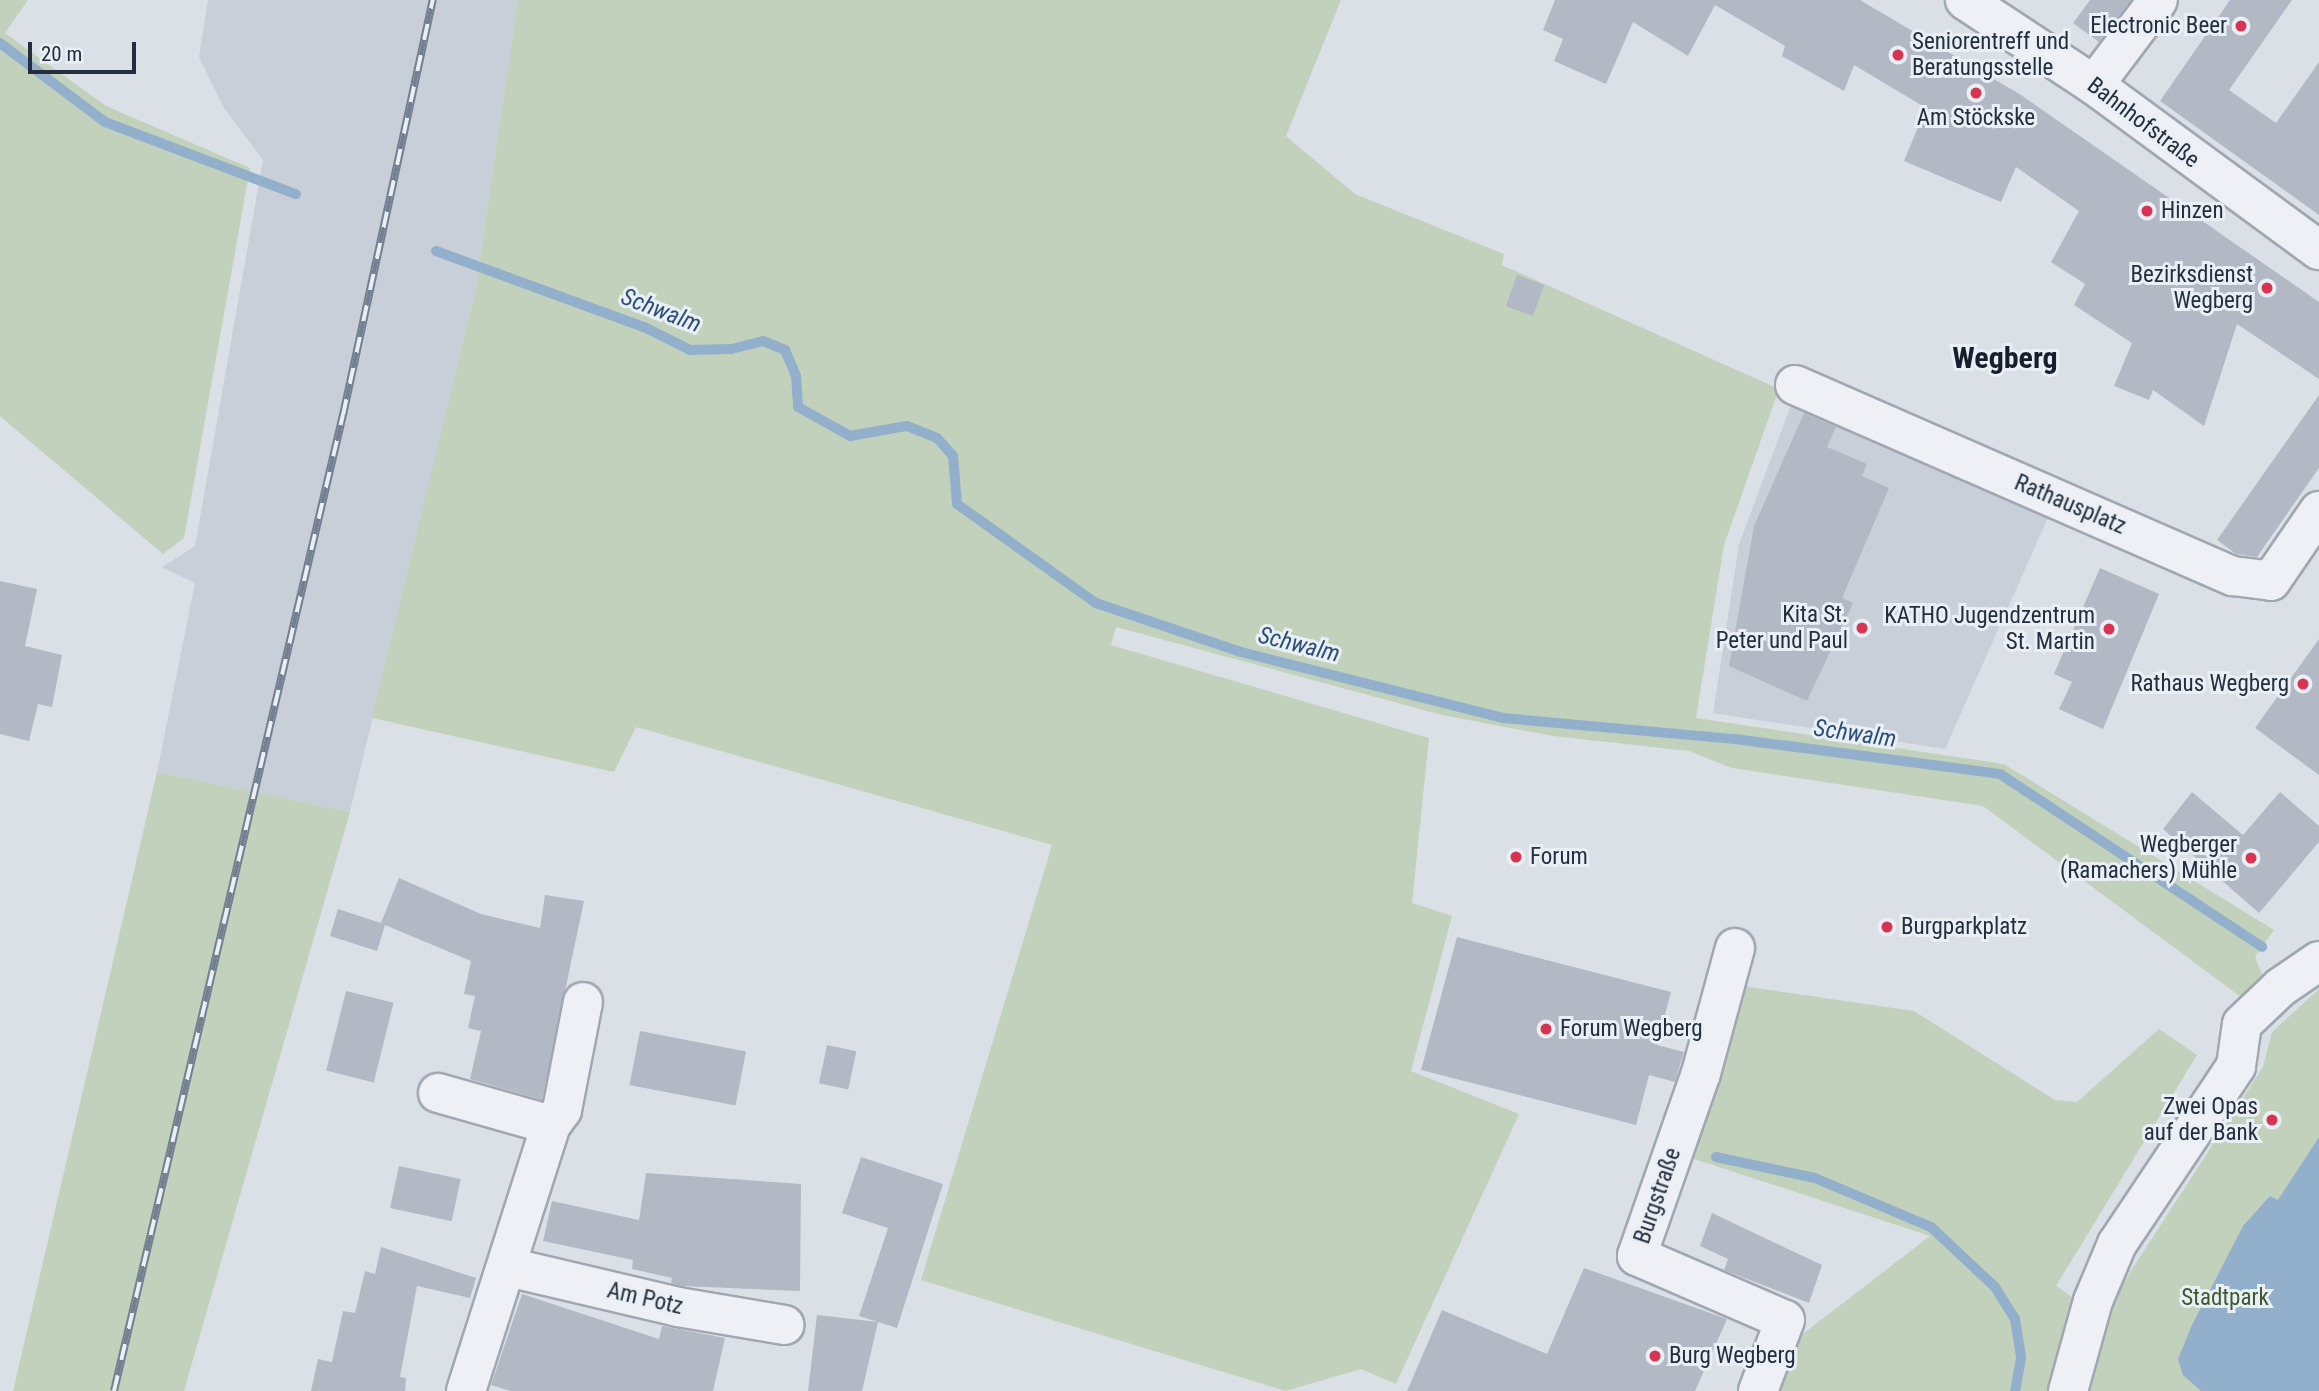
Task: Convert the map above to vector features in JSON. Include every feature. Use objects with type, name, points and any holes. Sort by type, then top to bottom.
[{"type":"street","name":"Bahnhofstraße","points":[[1965,0],[2094,85],[2319,250]]},
{"type":"street","points":[[2094,85],[2158,0]]},
{"type":"street","name":"Rathausplatz","points":[[1795,385],[2233,576],[2271,581],[2319,511]]},
{"type":"street","name":"Burgstraße","points":[[1735,948],[1701,1073],[1637,1256],[1786,1320],[1758,1391]]},
{"type":"street","points":[[2068,1391],[2093,1301],[2117,1244],[2236,1066],[2242,1024],[2281,987],[2319,961]]},
{"type":"street","points":[[466,1391],[508,1267],[551,1125],[562,1110],[583,1002]]},
{"type":"street","points":[[438,1093],[551,1125]]},
{"type":"street","name":"Am Potz","points":[[508,1267],[678,1307],[784,1325]]},
{"type":"shaded area","points":[[208,0],[518,0],[475,292],[350,812],[157,772],[195,583],[162,567],[195,546],[263,160],[224,108],[199,57]]},
{"type":"shaded area","name":"Kita St. Peter und Paul","points":[[1794,397],[2051,511],[1945,749],[1713,713],[1739,544]]},
{"type":"green space","points":[[0,0],[28,0],[5,33],[106,106],[250,168],[184,538],[163,554],[0,416]]},
{"type":"green space","points":[[518,0],[1341,0],[1286,136],[1355,194],[1504,254],[1502,265],[1779,389],[1724,545],[1696,718],[2004,764],[2274,930],[2255,957],[2266,984],[2249,1003],[1983,806],[1732,768],[1689,751],[1553,736],[1442,715],[1116,627],[1111,645],[1429,738],[1412,903],[1452,916],[1411,1071],[1519,1114],[1396,1384],[1361,1369],[1286,1391],[921,1280],[1052,845],[636,727],[614,772],[372,718],[475,292]]},
{"type":"green space","points":[[157,772],[350,812],[184,1391],[13,1391]]},
{"type":"green space","points":[[1735,985],[1914,1011],[2055,1100],[2077,1102],[2159,1029],[2197,1055],[2056,1286],[2072,1297],[2047,1391],[1776,1391],[1795,1340],[1930,1236],[1682,1155]]},
{"type":"green space","name":"Stadtpark","points":[[2319,989],[2319,1391],[2086,1391],[2114,1297],[2263,1067],[2272,1032]]},
{"type":"water","points":[[2319,1137],[2319,1391],[2201,1391],[2183,1375],[2178,1359],[2192,1325],[2243,1226],[2270,1196],[2278,1200]]},
{"type":"building","points":[[1555,0],[1860,0],[2021,95],[2319,302],[2319,379],[2237,324],[2204,426],[2153,390],[2149,400],[2114,386],[2132,343],[2074,305],[2085,284],[2051,262],[2079,211],[2016,167],[2001,202],[1904,161],[1926,108],[1854,65],[1844,91],[1782,56],[1785,46],[1715,5],[1688,56],[1633,22],[1606,84],[1554,61],[1563,39],[1543,30]]},
{"type":"building","points":[[2090,0],[2131,0],[2099,42],[2073,23]]},
{"type":"building","points":[[2230,0],[2292,0],[2229,90],[2276,123],[2319,62],[2319,215],[2160,101]]},
{"type":"building","points":[[1517,275],[1544,285],[1533,316],[1506,306]]},
{"type":"building","points":[[2319,395],[2319,468],[2257,557],[2236,554],[2217,540]]},
{"type":"building","points":[[1804,413],[1836,427],[1827,447],[1867,464],[1862,476],[1889,488],[1842,598],[1853,603],[1807,701],[1729,666],[1754,526]]},
{"type":"building","name":"KATHO Jugendzentrum St. Martin","points":[[2100,568],[2159,594],[2103,729],[2059,709],[2072,682],[2054,674]]},
{"type":"building","points":[[0,581],[37,589],[25,646],[62,655],[52,707],[38,704],[29,741],[0,734]]},
{"type":"building","name":"Rathaus Wegberg","points":[[2319,639],[2319,775],[2255,728]]},
{"type":"building","name":"Wegberger (Ramachers) Mühle","points":[[2192,792],[2243,835],[2280,792],[2319,826],[2319,842],[2259,913],[2163,829]]},
{"type":"building","points":[[399,878],[481,914],[540,928],[545,895],[584,901],[542,1100],[470,1079],[481,1031],[468,1028],[475,996],[464,994],[471,961],[385,925],[377,951],[330,936],[338,909],[381,923]]},
{"type":"building","name":"Forum Wegberg","points":[[1457,937],[1671,992],[1657,1045],[1684,1052],[1675,1082],[1649,1075],[1636,1125],[1421,1070]]},
{"type":"building","points":[[346,991],[394,1003],[374,1082],[326,1071]]},
{"type":"building","points":[[640,1031],[746,1052],[736,1106],[630,1085]]},
{"type":"building","points":[[827,1045],[856,1051],[848,1089],[819,1083]]},
{"type":"building","points":[[861,1157],[943,1184],[897,1328],[859,1316],[888,1228],[842,1213]]},
{"type":"building","points":[[399,1166],[461,1179],[452,1221],[390,1208]]},
{"type":"building","points":[[646,1173],[801,1184],[800,1291],[682,1286],[671,1283],[672,1278],[632,1269],[633,1260],[543,1241],[552,1201],[639,1220]]},
{"type":"building","points":[[1712,1213],[1822,1265],[1809,1303],[1724,1270],[1728,1259],[1700,1246]]},
{"type":"building","points":[[381,1247],[476,1278],[470,1298],[417,1286],[400,1377],[406,1378],[405,1391],[311,1391],[318,1359],[332,1362],[343,1311],[355,1313],[365,1271],[375,1274]]},
{"type":"building","points":[[1584,1268],[1727,1319],[1695,1391],[1407,1391],[1442,1310],[1547,1354]]},
{"type":"building","points":[[522,1294],[659,1339],[662,1326],[725,1338],[713,1391],[510,1391],[491,1385]]},
{"type":"building","points":[[817,1315],[878,1322],[862,1391],[808,1391]]},
{"type":"waterway","name":"Schwalm","points":[[0,43],[105,122],[296,194]]},
{"type":"waterway","name":"Schwalm","points":[[436,251],[644,327],[690,350],[731,349],[763,341],[785,350],[796,376],[798,407],[850,436],[907,426],[937,438],[953,456],[957,504],[1096,603],[1241,652],[1503,718],[1735,739],[2000,774],[2262,947]]},
{"type":"waterway","points":[[1716,1157],[1815,1178],[1931,1227],[1995,1287],[2015,1319],[2021,1358],[2015,1391]]},
{"type":"railway","points":[[114,1391],[343,415],[433,0]]},
{"type":"place","name":"Electronic Beer","points":[[2241,26]]},
{"type":"place","name":"Seniorentreff und Beratungsstelle","points":[[1898,55]]},
{"type":"place","name":"Am Stöckske","points":[[1976,93]]},
{"type":"place","name":"Hinzen","points":[[2147,211]]},
{"type":"place","name":"Bezirksdienst Wegberg","points":[[2267,288]]},
{"type":"place","name":"Kita St. Peter und Paul","points":[[1862,628]]},
{"type":"place","name":"KATHO Jugendzentrum St. Martin","points":[[2109,629]]},
{"type":"place","name":"Rathaus Wegberg","points":[[2303,684]]},
{"type":"place","name":"Forum","points":[[1516,857]]},
{"type":"place","name":"Wegberger (Ramachers) Mühle","points":[[2251,858]]},
{"type":"place","name":"Burgparkplatz","points":[[1887,927]]},
{"type":"place","name":"Forum Wegberg","points":[[1546,1029]]},
{"type":"place","name":"Zwei Opas auf der Bank","points":[[2272,1120]]},
{"type":"place","name":"Burg Wegberg","points":[[1655,1356]]},
{"type":"district","name":"Wegberg","points":[[2005,358]]}]
